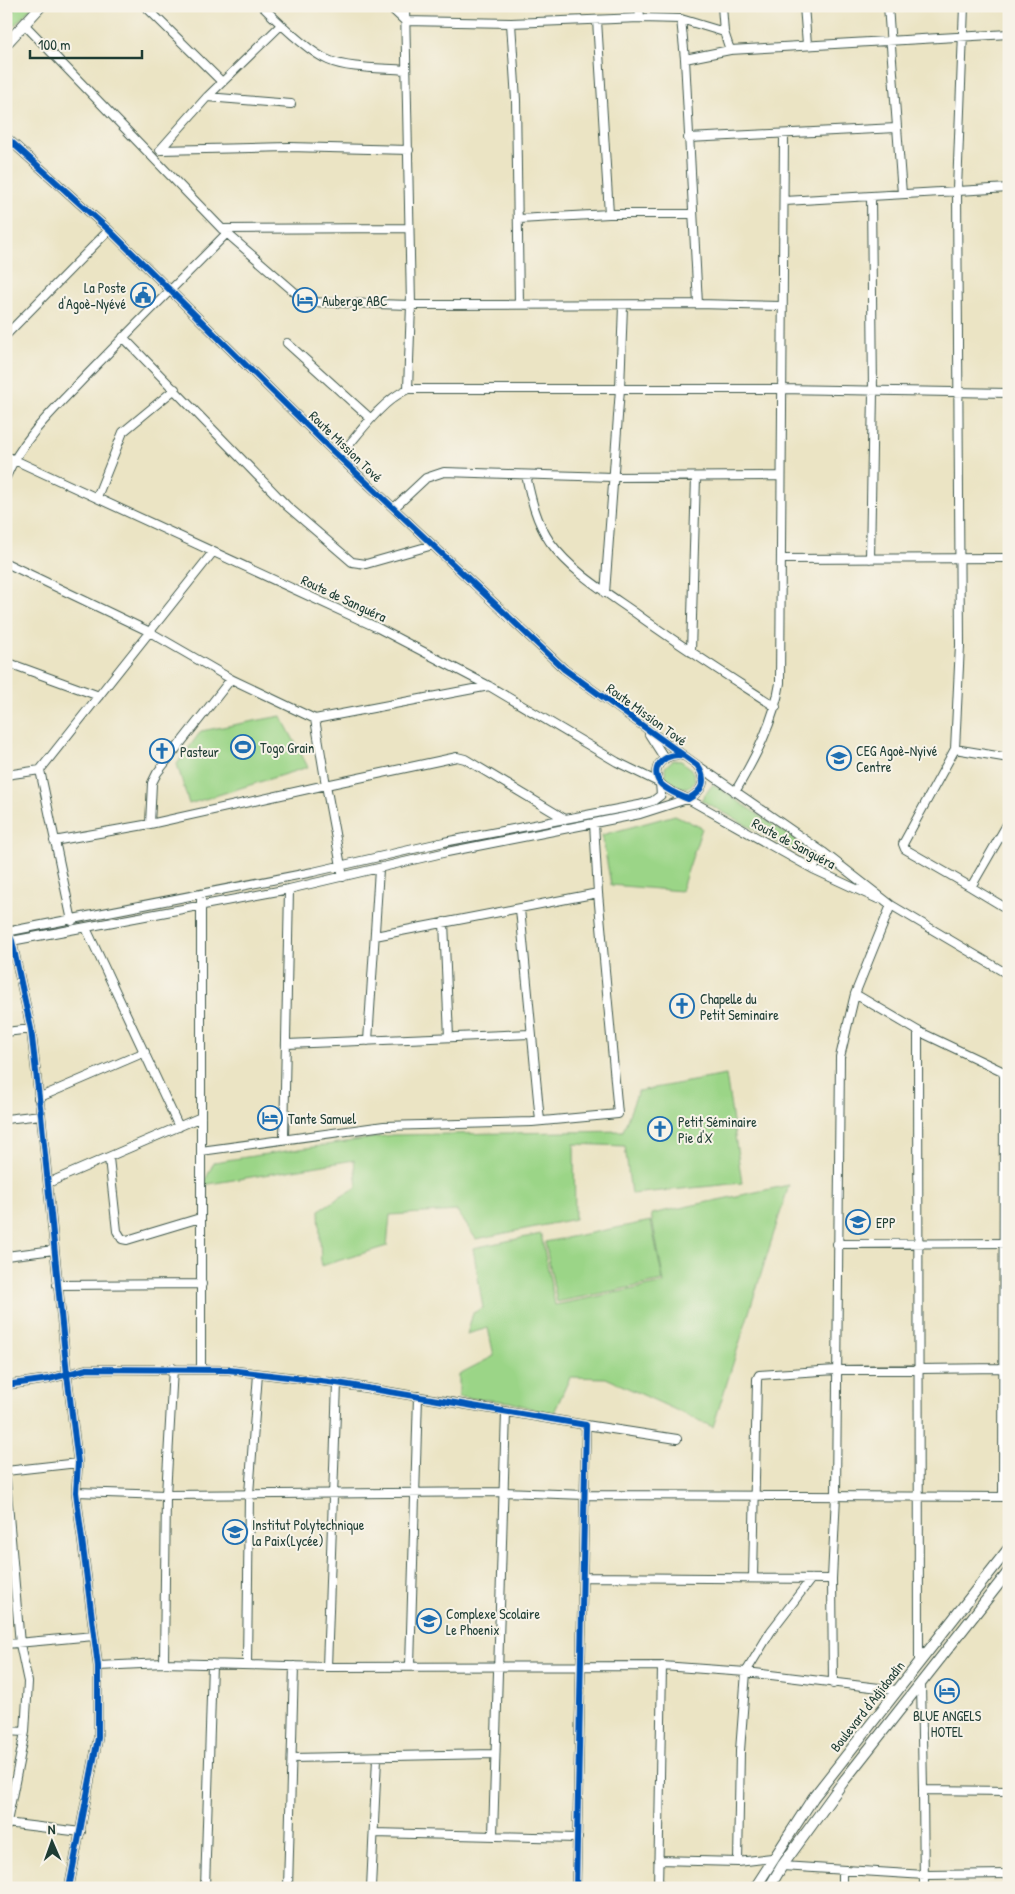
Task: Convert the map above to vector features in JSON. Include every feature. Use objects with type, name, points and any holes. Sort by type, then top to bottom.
[{"type":"main road","points":[[6,44],[41,6]]},
{"type":"main road","name":"Boulevard d'Adjidoadin","points":[[755,1888],[772,1858],[814,1798],[896,1690],[1009,1548]]},
{"type":"main road","name":"Boulevard d'Adjidoadin","points":[[769,1888],[782,1866],[843,1782],[1009,1571]]},
{"type":"street","points":[[146,6],[222,82]]},
{"type":"street","points":[[262,6],[281,25],[326,60],[343,64],[405,70]]},
{"type":"street","points":[[389,6],[405,21],[511,23],[640,18],[681,19],[724,32]]},
{"type":"street","points":[[405,6],[411,305],[408,389]]},
{"type":"street","points":[[639,6],[640,18]]},
{"type":"street","points":[[722,6],[724,32],[730,50]]},
{"type":"street","points":[[804,6],[807,44]]},
{"type":"street","points":[[888,6],[902,194]]},
{"type":"street","points":[[964,6],[957,189],[960,646],[955,748],[902,844],[905,849],[1009,910]]},
{"type":"street","points":[[681,19],[686,59],[688,138],[698,304]]},
{"type":"street","points":[[597,20],[609,214]]},
{"type":"street","points":[[511,23],[519,219],[519,304]]},
{"type":"street","points":[[24,24],[225,231],[306,302],[411,305],[698,304],[781,306]]},
{"type":"street","points":[[153,157],[207,97],[281,25]]},
{"type":"street","points":[[686,59],[730,50],[807,44],[1009,34]]},
{"type":"street","points":[[207,97],[292,104]]},
{"type":"street","points":[[688,138],[784,135],[897,128]]},
{"type":"street","points":[[735,792],[752,762],[776,707],[780,683],[781,306],[786,201],[784,135]]},
{"type":"street","name":"Route Mission Tové","points":[[6,137],[109,230],[339,457],[564,669],[697,765]]},
{"type":"street","points":[[160,150],[288,147],[409,150]]},
{"type":"street","points":[[786,201],[957,189],[1009,188]]},
{"type":"street","points":[[870,559],[873,392],[871,196]]},
{"type":"street","points":[[519,219],[609,214],[693,214]]},
{"type":"street","points":[[6,477],[10,458],[225,231],[409,228]]},
{"type":"street","points":[[6,335],[109,230]]},
{"type":"street","points":[[605,593],[620,389],[623,305]]},
{"type":"street","points":[[123,337],[287,506],[352,562],[366,564],[432,545]]},
{"type":"street","points":[[287,343],[371,419]]},
{"type":"street","points":[[98,497],[123,432],[175,389]]},
{"type":"street","points":[[339,457],[371,419],[396,396],[408,389],[1009,393]]},
{"type":"street","name":"Route de Sanguéra","points":[[10,458],[378,628],[489,686],[617,762],[660,783],[666,789],[688,798],[813,869],[891,905]]},
{"type":"street","points":[[394,508],[426,478],[434,474],[696,478],[780,476]]},
{"type":"street","points":[[526,475],[535,515],[550,541],[566,561],[605,593],[776,707]]},
{"type":"street","points":[[691,652],[696,478]]},
{"type":"street","points":[[6,775],[40,770],[148,631],[213,552]]},
{"type":"street","points":[[781,559],[1009,558]]},
{"type":"street","points":[[6,563],[148,631],[231,679],[315,719],[489,686]]},
{"type":"street","points":[[6,662],[99,696]]},
{"type":"street","points":[[150,824],[152,783],[231,679]]},
{"type":"street","points":[[315,719],[343,877]]},
{"type":"street","points":[[617,762],[656,773],[662,759],[665,759],[642,724]]},
{"type":"street","points":[[955,748],[1009,758]]},
{"type":"street","points":[[662,759],[673,754],[684,756]]},
{"type":"street","points":[[54,841],[150,824],[457,757],[465,759],[565,819]]},
{"type":"street","points":[[697,765],[823,852],[891,905],[1009,976]]},
{"type":"street","points":[[9,942],[201,904],[289,889],[447,852],[640,814],[697,794],[703,785],[703,774],[697,765]]},
{"type":"street","points":[[68,1888],[81,1832],[98,1738],[98,1666],[76,1492],[78,1463],[57,1285],[31,1029],[7,932],[72,921],[653,802],[661,795],[657,769]]},
{"type":"street","points":[[40,770],[72,921]]},
{"type":"street","points":[[971,887],[1009,821]]},
{"type":"street","points":[[201,1150],[384,1126],[540,1121],[613,1116],[619,1111],[598,893],[594,823]]},
{"type":"street","points":[[813,869],[823,852]]},
{"type":"street","points":[[368,1041],[379,869]]},
{"type":"street","points":[[284,1139],[289,889]]},
{"type":"street","points":[[375,936],[598,893]]},
{"type":"street","points":[[200,895],[201,1368]]},
{"type":"street","points":[[833,1684],[832,1579],[836,1495],[840,1057],[855,994],[891,905]]},
{"type":"street","points":[[520,908],[530,1034],[540,1121]]},
{"type":"street","points":[[444,922],[449,1037]]},
{"type":"street","points":[[86,928],[179,1127]]},
{"type":"street","points":[[76,1492],[166,1495],[503,1492],[585,1495],[1006,1496],[1002,1368],[1005,1243],[1004,1076],[1002,1072],[918,1032],[855,994]]},
{"type":"street","points":[[6,1032],[31,1029]]},
{"type":"street","points":[[918,1032],[919,1662]]},
{"type":"street","points":[[287,1044],[530,1034]]},
{"type":"street","points":[[38,1098],[144,1052]]},
{"type":"street","points":[[6,1119],[41,1115]]},
{"type":"street","points":[[48,1183],[201,1117]]},
{"type":"street","points":[[109,1158],[117,1231],[122,1239],[127,1240],[200,1218]]},
{"type":"street","points":[[837,1244],[1005,1243]]},
{"type":"street","points":[[6,1256],[54,1250]]},
{"type":"street","points":[[57,1285],[202,1284]]},
{"type":"street","points":[[164,1663],[166,1495],[173,1368]]},
{"type":"street","points":[[6,1385],[49,1380],[87,1369],[201,1368],[337,1383],[677,1439]]},
{"type":"street","points":[[753,1578],[758,1377],[761,1374],[836,1370],[1002,1368]]},
{"type":"street","points":[[247,1664],[249,1494],[258,1374]]},
{"type":"street","points":[[327,1667],[337,1383]]},
{"type":"street","points":[[410,1666],[418,1396]]},
{"type":"street","points":[[493,1835],[506,1412]]},
{"type":"street","points":[[576,1888],[586,1425]]},
{"type":"street","points":[[6,1471],[78,1463]]},
{"type":"street","points":[[6,1480],[20,1644],[28,1682],[25,1732],[7,1824],[81,1832]]},
{"type":"street","points":[[584,1577],[832,1579]]},
{"type":"street","points":[[738,1862],[740,1751],[746,1672],[771,1631],[811,1579]]},
{"type":"street","points":[[6,1644],[94,1636]]},
{"type":"street","points":[[98,1666],[164,1663],[327,1667],[662,1666],[746,1672],[833,1684],[896,1690]]},
{"type":"street","points":[[205,1888],[212,1664]]},
{"type":"street","points":[[288,1888],[294,1666]]},
{"type":"street","points":[[658,1888],[662,1666]]},
{"type":"street","points":[[921,1682],[924,1888]]},
{"type":"street","points":[[6,1731],[25,1732]]},
{"type":"street","points":[[292,1758],[377,1758],[494,1754]]},
{"type":"street","points":[[371,1888],[377,1758]]},
{"type":"street","points":[[923,1790],[1009,1791]]},
{"type":"street","points":[[374,1833],[578,1838]]},
{"type":"street","points":[[658,1860],[738,1862],[772,1858]]},
{"type":"street","points":[[782,1866],[842,1871],[924,1874],[1009,1874]]},
{"type":"street","points":[[842,1871],[842,1888]]},
{"type":"green space","points":[[17,6],[33,6],[6,34],[6,18]]},
{"type":"green space","name":"Togo Grain","points":[[281,716],[308,767],[189,804],[177,764],[201,731]]},
{"type":"green space","points":[[673,760],[681,761],[692,769],[695,780],[690,787],[678,788],[665,778],[665,767]]},
{"type":"green space","points":[[713,784],[804,846],[806,853],[799,854],[701,800]]},
{"type":"green space","points":[[675,815],[702,828],[681,891],[611,885],[602,835]]},
{"type":"green space","points":[[726,1075],[742,1183],[631,1194],[625,1146],[574,1144],[575,1219],[476,1239],[457,1211],[390,1215],[387,1246],[321,1266],[319,1210],[357,1187],[354,1160],[203,1185],[214,1162],[392,1135],[623,1131],[638,1091]]},
{"type":"green space","points":[[789,1185],[713,1427],[606,1378],[570,1377],[553,1415],[510,1402],[459,1397],[459,1374],[494,1356],[488,1328],[467,1334],[473,1313],[483,1308],[473,1248],[541,1234],[555,1305],[664,1283],[651,1214]]},
{"type":"green space","points":[[651,1221],[663,1281],[557,1302],[545,1242]]},
{"type":"cycle path","points":[[6,137],[109,230],[334,452],[564,669],[697,765],[702,776],[702,785],[688,799],[676,794],[660,783],[656,771],[661,761],[666,758],[678,755],[684,756]]},
{"type":"cycle path","points":[[8,932],[12,941],[31,1029],[78,1463],[76,1492],[98,1666],[98,1738],[69,1888]]},
{"type":"cycle path","points":[[6,1385],[49,1379],[87,1369],[229,1370],[337,1383],[586,1425],[576,1888]]},
{"type":"place","name":"La Poste d'Agoè-Nyévé","points":[[143,295]]},
{"type":"place","name":"Auberge ABC","points":[[305,300]]},
{"type":"place","name":"Togo Grain","points":[[243,747]]},
{"type":"place","name":"Pasteur","points":[[162,751]]},
{"type":"place","name":"CEG Agoè-Nyivé Centre","points":[[839,758]]},
{"type":"place","name":"Chapelle du Petit Seminaire","points":[[682,1006]]},
{"type":"place","name":"Tante Samuel","points":[[270,1118]]},
{"type":"place","name":"Petit Séminaire Pie d'X","points":[[660,1129]]},
{"type":"place","name":"EPP","points":[[858,1222]]},
{"type":"place","name":"Institut Polytechnique la Paix(Lycée)","points":[[235,1532]]},
{"type":"place","name":"Complexe Scolaire Le Phoenix","points":[[429,1621]]},
{"type":"place","name":"BLUE ANGELS HOTEL","points":[[947,1691]]}]
